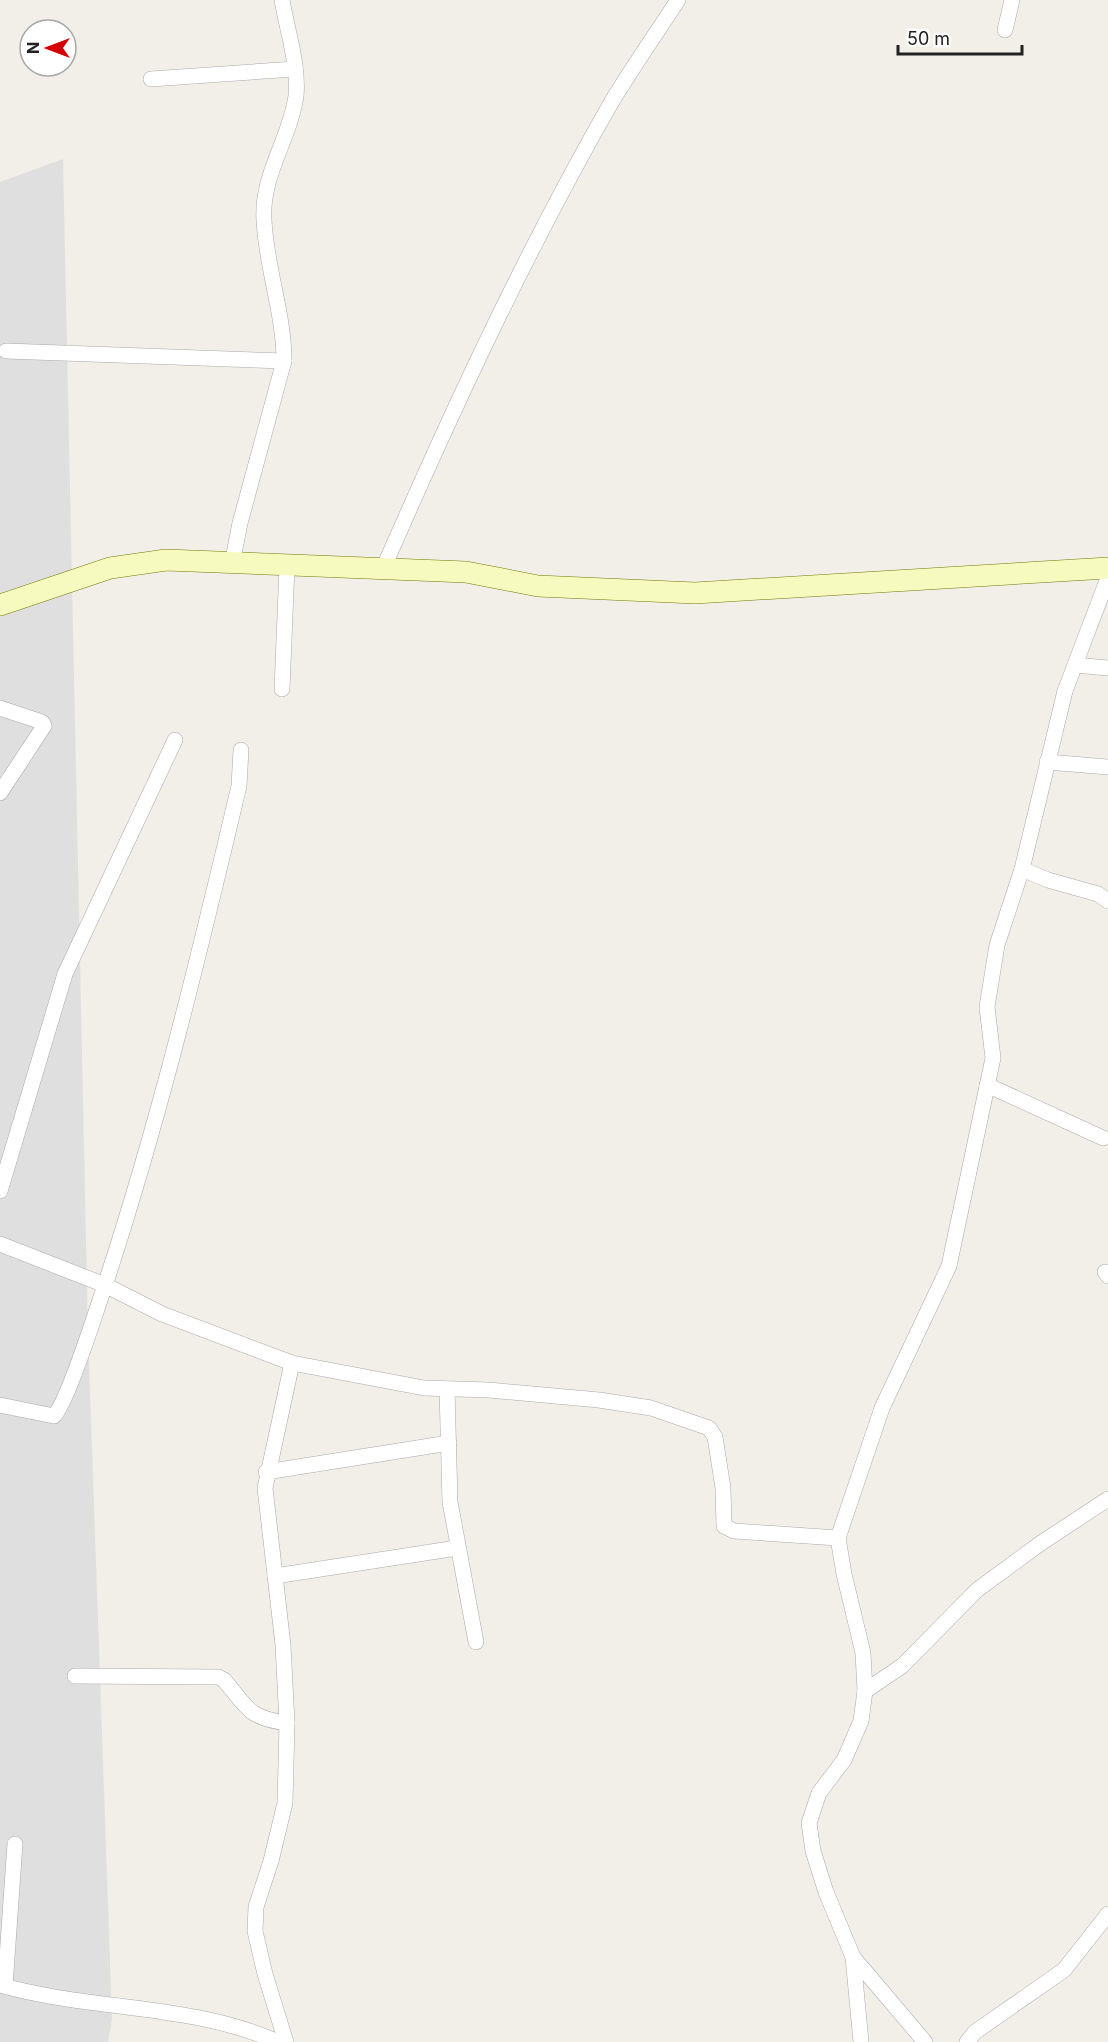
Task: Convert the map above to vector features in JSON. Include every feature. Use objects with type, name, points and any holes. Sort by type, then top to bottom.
[{"type":"street","points":[[232,564],[240,523],[284,361],[284,339],[264,220],[265,192],[275,157],[286,134],[296,95],[295,69],[282,0]]},
{"type":"street","points":[[383,569],[449,419],[535,247],[612,103],[678,0]]},
{"type":"street","points":[[1005,30],[1012,0]]},
{"type":"street","points":[[151,78],[295,69]]},
{"type":"street","points":[[6,351],[284,361]]},
{"type":"street","points":[[0,605],[110,568],[166,560],[466,572],[538,586],[695,593],[1108,568]]},
{"type":"street","points":[[282,689],[287,566]]},
{"type":"street","points":[[861,2042],[853,1957],[826,1892],[813,1851],[809,1823],[819,1793],[844,1760],[861,1721],[864,1691],[863,1653],[843,1574],[838,1538],[882,1408],[949,1266],[993,1058],[987,1006],[997,945],[1023,869],[1065,691],[1108,578]]},
{"type":"street","points":[[1075,665],[1108,668]]},
{"type":"street","points":[[0,708],[29,716],[42,722],[44,726],[0,793]]},
{"type":"street","points":[[0,1191],[65,974],[175,740]]},
{"type":"street","points":[[0,1405],[49,1416],[58,1412],[105,1285],[188,1004],[239,786],[240,750]]},
{"type":"street","points":[[1047,762],[1108,767]]},
{"type":"street","points":[[1023,869],[1048,880],[1098,894],[1108,902]]},
{"type":"street","points":[[987,1085],[1103,1138]]},
{"type":"street","points":[[0,1244],[105,1285],[162,1314],[292,1363],[424,1388],[489,1390],[599,1400],[651,1408],[709,1428],[715,1437],[723,1488],[724,1526],[734,1531],[838,1538]]},
{"type":"street","points":[[286,2042],[255,1932],[256,1907],[272,1861],[285,1803],[287,1723],[283,1645],[265,1488],[266,1472],[292,1363]]},
{"type":"street","points":[[447,1389],[450,1502],[476,1642]]},
{"type":"street","points":[[266,1472],[448,1443]]},
{"type":"street","points":[[864,1691],[902,1666],[977,1590],[1041,1543],[1108,1499]]},
{"type":"street","points":[[275,1576],[457,1548]]},
{"type":"street","points":[[75,1676],[218,1677],[224,1680],[249,1711],[262,1720],[287,1723]]},
{"type":"street","points":[[15,1844],[2,1986],[35,1995],[187,2015],[278,2042]]},
{"type":"street","points":[[967,2042],[975,2032],[1065,1970],[1108,1914]]},
{"type":"street","points":[[853,1957],[925,2042]]},
{"type":"shaded area","points":[[63,159],[88,1335],[112,2019],[108,2042],[0,2042],[0,182]]}]
